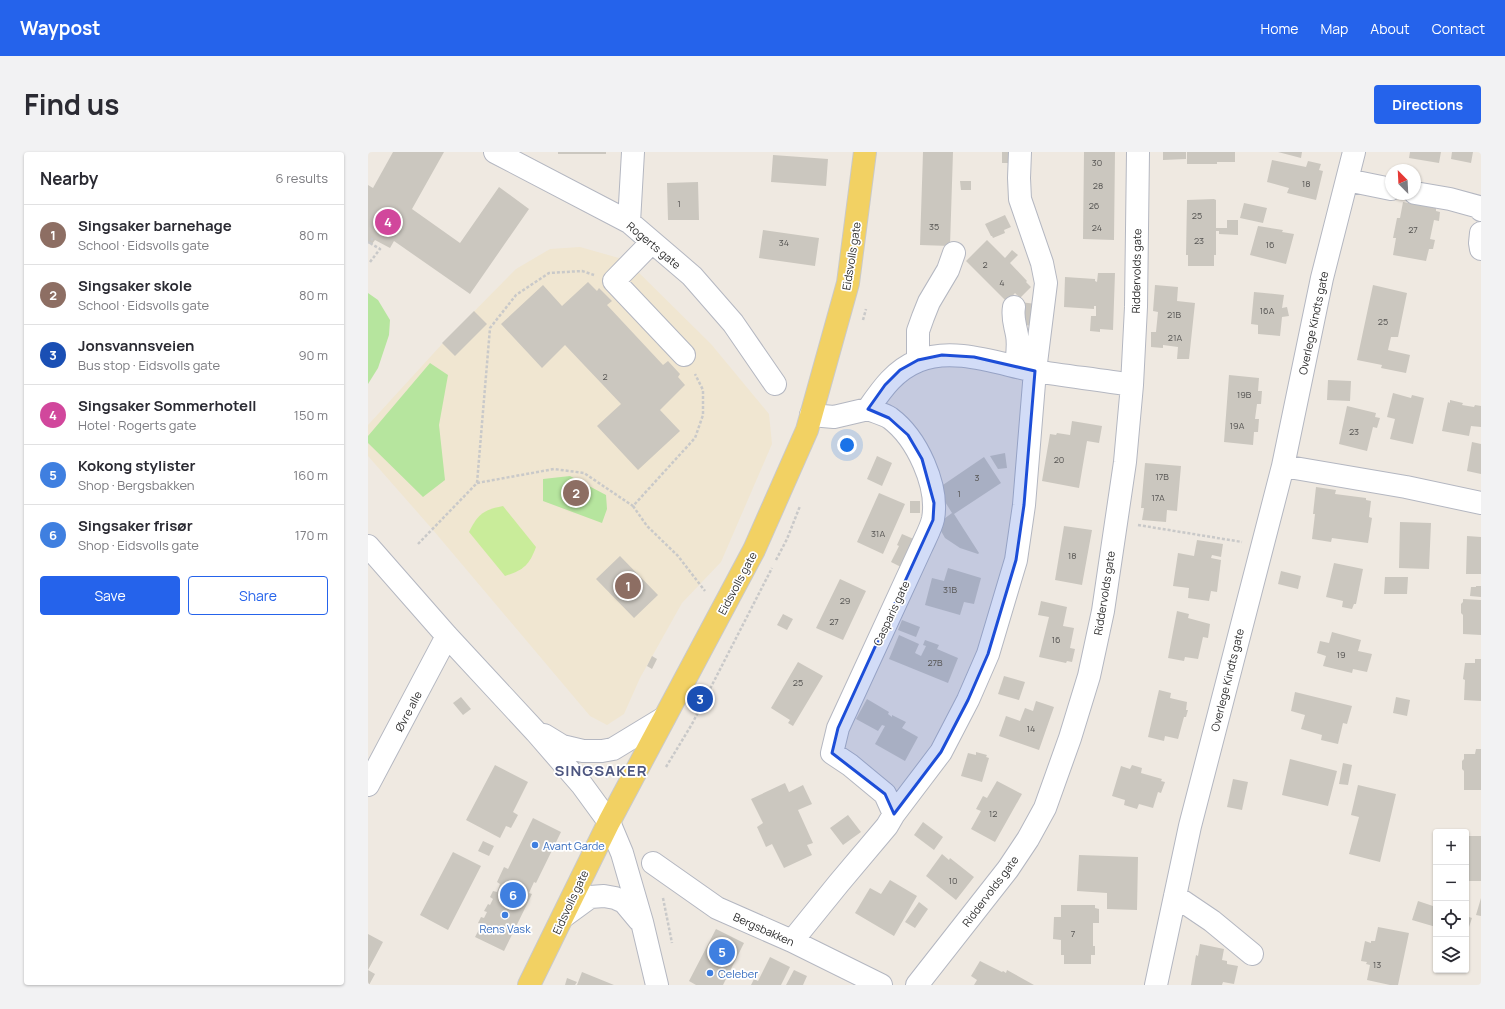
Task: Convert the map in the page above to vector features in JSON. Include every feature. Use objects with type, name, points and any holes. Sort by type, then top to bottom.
[{"type":"main road","name":"Eidsvolls gate","points":[[529,985],[609,822],[754,550],[807,430],[848,283],[865,152]]},
{"type":"street","name":"Rogerts gate","points":[[495,152],[556,186],[628,222],[692,276],[733,323],[775,384]]},
{"type":"street","points":[[628,222],[633,152]]},
{"type":"street","points":[[792,941],[839,882],[887,826],[894,814],[941,752],[968,700],[988,654],[1016,560],[1024,504],[1025,368],[1046,283],[1042,263],[1020,199],[1020,152]]},
{"type":"street","name":"Riddervolds gate","points":[[917,985],[1008,869],[1028,839],[1045,808],[1070,738],[1089,676],[1103,611],[1125,462],[1132,385],[1136,307],[1138,152]]},
{"type":"street","name":"Overlege Kindts gate","points":[[1156,985],[1191,820],[1283,466],[1322,278],[1354,152]]},
{"type":"street","points":[[1347,180],[1385,188]]},
{"type":"street","points":[[1421,194],[1450,199],[1479,207],[1481,210]]},
{"type":"street","points":[[1481,233],[1481,249]]},
{"type":"street","points":[[652,242],[614,281],[684,355]]},
{"type":"street","points":[[918,360],[918,331],[922,317],[948,270],[954,252]]},
{"type":"street","points":[[1014,307],[1013,318],[1018,335],[1018,344],[1025,368]]},
{"type":"street","points":[[811,415],[834,417],[868,408],[885,385],[900,370],[918,360],[942,355],[974,357],[1025,368],[1132,385]]},
{"type":"street","name":"Casparis gate","points":[[868,408],[889,418],[908,435],[922,459],[931,486],[934,503],[933,520],[838,728],[832,753],[850,765],[885,794],[894,814]]},
{"type":"street","points":[[1283,466],[1406,487],[1481,503]]},
{"type":"street","points":[[368,546],[582,785],[609,822],[622,853],[642,922],[657,985]]},
{"type":"street","name":"Øvre alle","points":[[368,785],[447,636]]},
{"type":"street","points":[[532,728],[562,746],[583,751],[602,751],[613,749],[664,718]]},
{"type":"street","name":"Bergsbakken","points":[[653,863],[717,908],[792,941],[881,985]]},
{"type":"street","points":[[564,916],[590,897],[604,896],[615,898],[624,902],[642,922]]},
{"type":"street","points":[[1174,896],[1212,921],[1252,954]]},
{"type":"path","points":[[370,262],[380,249],[369,242],[373,237]]},
{"type":"path","points":[[477,483],[490,328],[516,295],[549,273],[582,271],[614,281]]},
{"type":"path","points":[[633,506],[695,438],[703,415],[703,390],[684,355]]},
{"type":"path","points":[[418,544],[477,483],[554,469],[584,473],[633,506],[647,526],[678,556],[705,591]]},
{"type":"path","points":[[1116,522],[1262,545]]},
{"type":"path","points":[[664,770],[692,724],[735,640]]},
{"type":"path","points":[[653,863],[672,943]]},
{"type":"highlighted area","points":[[942,355],[974,357],[1035,371],[1024,505],[1016,560],[988,654],[968,700],[941,752],[894,814],[885,794],[832,753],[838,728],[933,520],[934,503],[922,459],[908,435],[889,418],[868,409],[885,385],[900,370],[918,360]]},
{"type":"shaded area","points":[[580,247],[626,260],[711,344],[769,414],[772,444],[721,562],[682,603],[640,678],[624,714],[607,725],[590,716],[433,530],[368,456],[368,425],[443,343],[516,269],[550,249]]},
{"type":"green space","points":[[368,293],[378,300],[390,320],[389,335],[378,368],[368,384]]},
{"type":"green space","points":[[430,363],[448,375],[439,425],[445,480],[423,497],[368,443],[368,436]]},
{"type":"green space","points":[[570,476],[606,495],[607,509],[602,523],[543,501],[543,479]]},
{"type":"green space","points":[[503,506],[536,547],[531,559],[525,566],[516,572],[505,576],[469,532],[478,517],[486,511]]},
{"type":"building","points":[[393,152],[444,152],[412,209],[460,243],[499,187],[529,209],[470,294],[394,241],[390,248],[375,240],[372,244],[368,242],[368,185],[373,188]]},
{"type":"building","points":[[558,152],[606,152],[606,154],[558,154]]},
{"type":"building","points":[[923,152],[953,152],[950,246],[920,245]]},
{"type":"building","points":[[1002,152],[1014,152],[1013,163],[1002,163]]},
{"type":"building","points":[[1084,152],[1115,152],[1114,240],[1083,239]]},
{"type":"building","points":[[1163,152],[1186,152],[1186,159],[1163,160]]},
{"type":"building","points":[[1187,152],[1235,152],[1235,162],[1217,162],[1217,164],[1187,164]]},
{"type":"building","points":[[1278,152],[1302,152],[1301,158]]},
{"type":"building","points":[[1410,152],[1441,152],[1439,163],[1409,158]]},
{"type":"building","points":[[1452,152],[1473,152],[1471,163],[1451,159]]},
{"type":"building","points":[[773,155],[828,159],[826,186],[771,182]]},
{"type":"building","points":[[1272,160],[1306,167],[1308,161],[1321,164],[1319,170],[1323,171],[1316,200],[1287,193],[1289,188],[1267,182]]},
{"type":"building","points":[[960,181],[971,181],[971,190],[961,190]]},
{"type":"building","points":[[698,182],[699,220],[668,220],[667,183]]},
{"type":"building","points":[[1187,200],[1216,200],[1216,228],[1227,228],[1227,220],[1238,220],[1238,235],[1219,234],[1219,231],[1216,231],[1216,255],[1214,255],[1214,266],[1188,266],[1188,255],[1186,255]]},
{"type":"building","points":[[1403,202],[1436,208],[1436,211],[1440,212],[1439,221],[1434,220],[1430,239],[1435,240],[1433,249],[1429,249],[1426,261],[1393,255],[1396,238],[1393,238],[1397,218],[1400,218]]},
{"type":"building","points":[[1244,203],[1267,208],[1263,223],[1240,218]]},
{"type":"building","points":[[1005,215],[1011,227],[1004,230],[1005,233],[993,238],[985,224]]},
{"type":"building","points":[[1258,226],[1283,230],[1282,232],[1294,234],[1286,264],[1250,255]]},
{"type":"building","points":[[763,230],[819,238],[815,266],[759,258]]},
{"type":"building","points":[[987,240],[1005,258],[1012,250],[1018,255],[1010,263],[1031,287],[1020,298],[1015,293],[1007,302],[966,261]]},
{"type":"building","points":[[1098,273],[1115,273],[1113,330],[1100,329],[1100,332],[1090,331],[1091,316],[1096,316],[1096,306],[1094,306],[1094,309],[1064,307],[1065,277],[1095,279],[1097,282]]},
{"type":"building","points":[[588,282],[597,291],[599,288],[612,301],[607,305],[663,365],[668,361],[680,374],[678,377],[685,385],[660,410],[680,431],[638,470],[597,426],[621,404],[565,345],[542,368],[501,324],[543,285],[562,306]]},
{"type":"building","points":[[1155,285],[1178,287],[1177,301],[1195,303],[1189,359],[1177,359],[1178,347],[1163,345],[1163,348],[1151,347],[1151,332],[1156,332],[1158,312],[1153,311]]},
{"type":"building","points":[[1373,285],[1407,293],[1398,337],[1391,337],[1388,350],[1410,355],[1406,373],[1381,368],[1382,365],[1357,360]]},
{"type":"building","points":[[1254,292],[1284,295],[1282,308],[1287,307],[1289,316],[1282,317],[1280,336],[1258,334],[1258,325],[1251,324]]},
{"type":"building","points":[[1020,302],[1036,304],[1033,326],[1017,324]]},
{"type":"building","points":[[474,311],[487,324],[455,356],[442,343]]},
{"type":"building","points":[[1229,375],[1259,378],[1258,391],[1262,391],[1261,404],[1257,404],[1255,419],[1259,419],[1258,432],[1254,432],[1253,445],[1224,442]]},
{"type":"building","points":[[1328,380],[1351,381],[1350,401],[1327,400]]},
{"type":"building","points":[[1393,393],[1411,398],[1412,395],[1424,398],[1413,444],[1390,439],[1395,419],[1387,417]]},
{"type":"building","points":[[1450,400],[1463,403],[1462,405],[1474,407],[1475,405],[1481,406],[1481,427],[1471,426],[1469,436],[1442,431],[1448,402],[1450,403]]},
{"type":"building","points":[[1347,406],[1376,413],[1375,417],[1380,418],[1377,428],[1373,427],[1367,451],[1339,444]]},
{"type":"building","points":[[1072,421],[1102,426],[1099,443],[1087,441],[1079,488],[1042,481],[1050,434],[1056,435],[1057,433],[1070,435]]},
{"type":"building","points":[[1472,442],[1481,444],[1481,474],[1467,471]]},
{"type":"building","points":[[1005,453],[1007,468],[998,469],[990,456]]},
{"type":"building","points":[[877,456],[892,463],[882,486],[867,479]]},
{"type":"building","points":[[984,457],[1001,483],[954,514],[979,553],[978,554],[960,548],[945,538],[937,524],[952,513],[937,489]]},
{"type":"building","points":[[1145,463],[1181,466],[1177,511],[1167,510],[1166,522],[1142,520],[1144,508],[1141,508]]},
{"type":"building","points":[[1316,487],[1336,490],[1335,494],[1366,498],[1366,500],[1371,501],[1369,517],[1372,518],[1368,543],[1332,538],[1331,542],[1312,539]]},
{"type":"building","points":[[879,493],[905,504],[883,554],[857,542]]},
{"type":"building","points":[[910,501],[920,501],[920,513],[910,513]]},
{"type":"building","points":[[1400,522],[1431,523],[1429,569],[1399,568]]},
{"type":"building","points":[[1064,526],[1092,530],[1082,585],[1055,580]]},
{"type":"building","points":[[902,534],[916,540],[903,568],[891,562],[899,546],[897,545]]},
{"type":"building","points":[[1467,536],[1481,537],[1481,574],[1466,574]]},
{"type":"building","points":[[1197,540],[1223,544],[1221,557],[1212,555],[1211,558],[1221,560],[1217,592],[1211,591],[1209,601],[1188,598],[1189,588],[1173,586],[1178,553],[1194,556]]},
{"type":"building","points":[[620,556],[658,595],[634,618],[596,579]]},
{"type":"building","points":[[1334,563],[1363,569],[1356,604],[1354,604],[1352,609],[1342,607],[1343,601],[1326,597]]},
{"type":"building","points":[[948,568],[981,578],[974,604],[964,602],[960,615],[925,605],[932,578],[944,581]]},
{"type":"building","points":[[1281,571],[1301,576],[1298,589],[1278,584]]},
{"type":"building","points":[[1385,577],[1408,577],[1407,594],[1384,594]]},
{"type":"building","points":[[840,579],[866,591],[843,640],[816,628]]},
{"type":"building","points":[[1481,586],[1481,597],[1470,596],[1471,587]]},
{"type":"building","points":[[1463,599],[1481,600],[1481,635],[1463,634],[1463,615],[1461,613],[1461,604]]},
{"type":"building","points":[[1041,601],[1067,607],[1063,626],[1074,628],[1070,648],[1075,649],[1072,662],[1067,661],[1066,663],[1039,657],[1049,617],[1038,615]]},
{"type":"building","points":[[1177,611],[1189,614],[1188,618],[1210,624],[1208,638],[1203,637],[1198,659],[1185,657],[1184,661],[1168,658]]},
{"type":"building","points":[[783,614],[793,619],[787,630],[777,625]]},
{"type":"building","points":[[902,620],[920,627],[916,637],[898,630]]},
{"type":"building","points":[[1332,632],[1361,640],[1358,651],[1372,654],[1367,672],[1353,669],[1352,673],[1323,666],[1326,656],[1317,653],[1320,641],[1329,643]]},
{"type":"building","points":[[899,635],[919,644],[915,653],[921,656],[926,646],[923,645],[925,640],[939,645],[937,649],[958,658],[948,683],[889,659]]},
{"type":"building","points":[[652,656],[657,659],[652,669],[647,666]]},
{"type":"building","points":[[1475,659],[1481,659],[1481,701],[1464,700],[1465,680],[1463,679],[1465,663],[1475,663]]},
{"type":"building","points":[[798,662],[823,676],[793,726],[788,723],[790,720],[771,708]]},
{"type":"building","points":[[1004,676],[1025,682],[1019,700],[998,694]]},
{"type":"building","points":[[1159,690],[1171,693],[1170,698],[1187,702],[1186,710],[1188,710],[1186,717],[1184,717],[1178,739],[1165,736],[1164,741],[1148,737]]},
{"type":"building","points":[[1295,692],[1352,706],[1347,724],[1343,723],[1338,744],[1321,740],[1322,735],[1301,729],[1305,715],[1291,711]]},
{"type":"building","points":[[461,697],[471,709],[463,715],[453,703]]},
{"type":"building","points":[[1396,697],[1410,700],[1407,716],[1393,713]]},
{"type":"building","points":[[867,699],[889,712],[888,714],[892,717],[892,715],[906,722],[902,728],[918,737],[905,761],[875,744],[885,726],[882,725],[878,731],[856,719]]},
{"type":"building","points":[[1036,701],[1054,707],[1039,750],[999,736],[1006,716],[1020,721],[1025,708],[1033,711]]},
{"type":"building","points":[[1476,749],[1481,749],[1481,790],[1464,790],[1464,771],[1462,769],[1462,761],[1464,759],[1464,754],[1475,754]]},
{"type":"building","points":[[976,752],[987,755],[986,757],[989,758],[982,782],[961,776],[968,753],[976,755]]},
{"type":"building","points":[[1290,759],[1337,771],[1328,806],[1282,795]]},
{"type":"building","points":[[1343,763],[1352,765],[1348,785],[1339,784]]},
{"type":"building","points":[[495,765],[528,782],[513,812],[518,815],[511,828],[506,826],[500,838],[466,820]]},
{"type":"building","points":[[1132,765],[1142,768],[1141,773],[1162,779],[1161,781],[1165,782],[1161,793],[1158,792],[1153,808],[1139,804],[1137,809],[1124,805],[1125,800],[1112,796],[1121,766],[1130,769]]},
{"type":"building","points":[[1233,779],[1248,782],[1242,810],[1227,807]]},
{"type":"building","points":[[997,781],[1022,794],[995,842],[971,829],[981,811],[976,809],[983,796],[987,798]]},
{"type":"building","points":[[785,783],[789,792],[803,785],[812,804],[798,810],[813,843],[807,845],[812,855],[784,868],[772,844],[766,847],[757,827],[763,823],[751,799]]},
{"type":"building","points":[[1358,785],[1396,794],[1380,862],[1349,854],[1359,817],[1351,815]]},
{"type":"building","points":[[848,815],[861,832],[843,845],[830,828]]},
{"type":"building","points":[[533,818],[561,832],[536,883],[534,882],[529,893],[532,894],[504,951],[475,937],[482,924],[478,923],[481,917],[484,918],[487,912],[484,911],[493,899],[490,897],[493,891],[497,892],[500,884],[497,882],[504,867],[508,869]]},
{"type":"building","points":[[923,822],[943,837],[934,850],[914,835]]},
{"type":"building","points":[[1469,836],[1481,836],[1481,881],[1469,881]]},
{"type":"building","points":[[483,841],[494,846],[489,856],[478,851]]},
{"type":"building","points":[[453,852],[481,866],[448,930],[420,915]]},
{"type":"building","points":[[942,854],[949,860],[950,858],[974,877],[956,900],[926,876]]},
{"type":"building","points":[[1079,855],[1138,857],[1137,910],[1107,909],[1107,893],[1077,891]]},
{"type":"building","points":[[890,880],[917,896],[894,936],[855,913],[870,888],[881,894]]},
{"type":"building","points":[[1481,898],[1481,916],[1476,915]]},
{"type":"building","points":[[1418,901],[1433,906],[1433,926],[1412,920]]},
{"type":"building","points":[[919,902],[928,909],[915,928],[905,922]]},
{"type":"building","points":[[1061,905],[1095,905],[1095,908],[1099,909],[1099,923],[1093,923],[1093,946],[1095,946],[1095,955],[1091,955],[1091,964],[1064,964],[1064,955],[1061,955],[1061,940],[1053,939],[1054,917],[1061,917]]},
{"type":"building","points":[[1469,917],[1472,918],[1469,927]]},
{"type":"building","points":[[1378,927],[1409,933],[1398,985],[1390,985],[1367,980],[1370,965],[1366,964],[1367,962],[1361,961],[1365,941],[1371,943],[1371,941],[1375,941]]},
{"type":"building","points":[[716,929],[744,943],[723,985],[696,985],[689,981]]},
{"type":"building","points":[[368,934],[383,942],[368,970]]},
{"type":"building","points":[[1200,944],[1224,949],[1222,960],[1227,961],[1227,964],[1238,966],[1234,984],[1223,982],[1222,985],[1191,985],[1196,955],[1198,956]]},
{"type":"building","points":[[770,957],[790,967],[781,985],[751,985],[754,979],[758,981]]},
{"type":"building","points":[[980,961],[1002,972],[1003,971],[1006,973],[1007,970],[1034,985],[974,985],[977,980],[971,976]]},
{"type":"building","points":[[368,970],[375,974],[369,985],[368,985]]},
{"type":"building","points":[[794,970],[807,976],[803,985],[786,985]]},
{"type":"building","points":[[582,972],[614,985],[577,985]]},
{"type":"building","points":[[567,978],[577,982],[575,985],[565,985]]},
{"type":"place","name":"Singsaker Sommerhotell","points":[[388,222]]},
{"type":"place","name":"Singsaker skole","points":[[576,493]]},
{"type":"place","name":"Singsaker barnehage","points":[[628,586]]},
{"type":"place","name":"Jonsvannsveien","points":[[700,699]]},
{"type":"place","name":"Avant Garde","points":[[535,845]]},
{"type":"place","name":"Singsaker frisør","points":[[513,895]]},
{"type":"place","name":"Rens Vask","points":[[505,915]]},
{"type":"place","name":"Kokong stylister","points":[[722,952]]},
{"type":"place","name":"Celeber","points":[[710,973]]},
{"type":"district","name":"SINGSAKER","points":[[601,770]]}]
